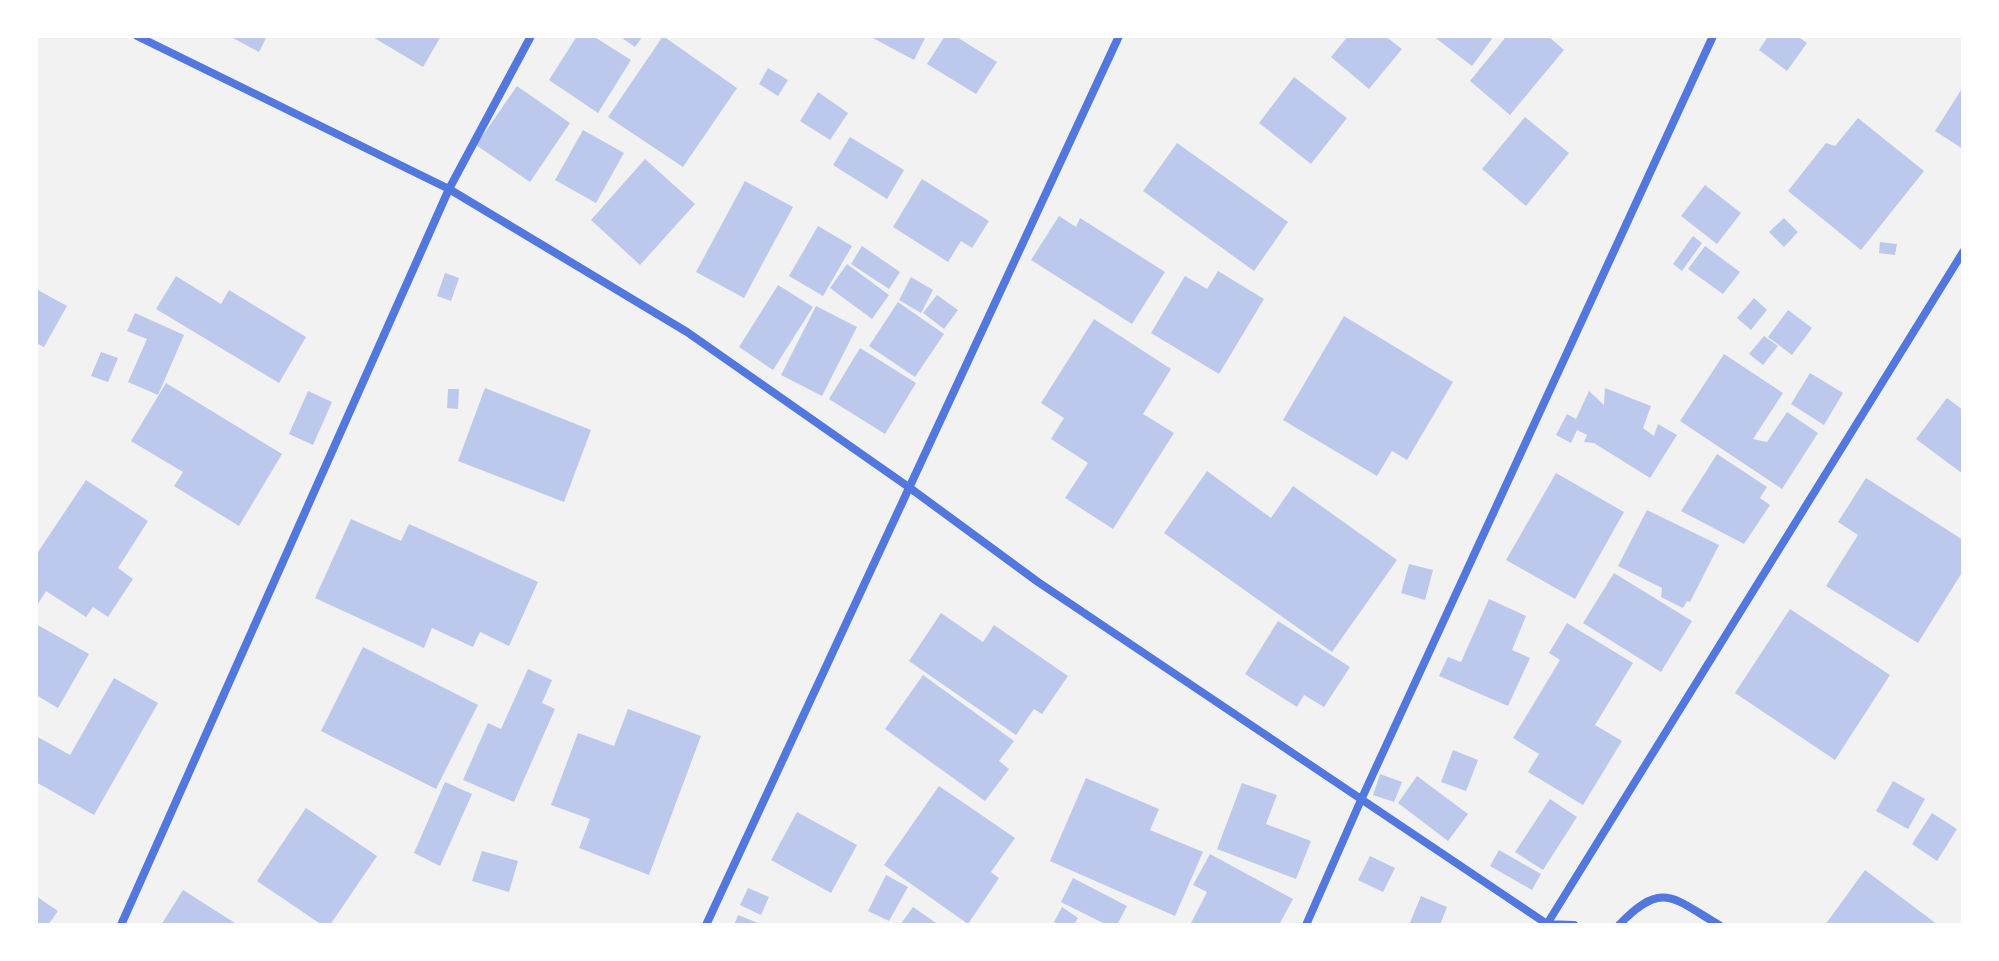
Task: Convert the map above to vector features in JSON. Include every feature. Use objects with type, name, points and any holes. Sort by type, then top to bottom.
[{"type":"street","points":[[137,36],[449,189],[687,332],[1038,582],[1361,800],[1547,924],[1574,925]]},
{"type":"street","points":[[121,925],[449,189],[531,36]]},
{"type":"street","points":[[706,925],[1119,36]]},
{"type":"street","points":[[1306,925],[1713,36]]},
{"type":"street","points":[[1547,924],[1963,252]]},
{"type":"street","points":[[1619,925],[1632,911],[1657,896],[1672,897],[1719,925]]},
{"type":"building","points":[[229,36],[267,36],[259,52]]},
{"type":"building","points":[[371,36],[441,36],[423,67]]},
{"type":"building","points":[[577,36],[593,36],[631,60],[598,113],[549,80]]},
{"type":"building","points":[[619,36],[643,36],[635,47]]},
{"type":"building","points":[[663,36],[737,88],[683,167],[608,117]]},
{"type":"building","points":[[869,36],[926,36],[914,60]]},
{"type":"building","points":[[945,36],[955,36],[997,62],[976,94],[927,64]]},
{"type":"building","points":[[1348,36],[1385,36],[1402,49],[1369,89],[1331,57]]},
{"type":"building","points":[[1433,36],[1494,36],[1472,66]]},
{"type":"building","points":[[1503,36],[1548,36],[1564,50],[1510,115],[1470,81],[1505,38]]},
{"type":"building","points":[[1768,36],[1797,36],[1807,43],[1787,71],[1759,50]]},
{"type":"building","points":[[768,68],[788,80],[778,96],[759,84]]},
{"type":"building","points":[[1294,77],[1347,118],[1311,164],[1259,123]]},
{"type":"building","points":[[517,86],[570,123],[530,182],[476,145]]},
{"type":"building","points":[[1963,87],[1963,149],[1935,131]]},
{"type":"building","points":[[818,92],[848,113],[830,140],[800,121]]},
{"type":"building","points":[[1525,117],[1569,153],[1526,206],[1482,169]]},
{"type":"building","points":[[1858,118],[1924,171],[1861,250],[1788,191],[1826,143],[1835,146]]},
{"type":"building","points":[[583,130],[624,153],[596,203],[555,180]]},
{"type":"building","points":[[850,137],[904,170],[887,199],[833,165]]},
{"type":"building","points":[[1177,143],[1288,222],[1254,271],[1143,191]]},
{"type":"building","points":[[645,159],[695,204],[640,265],[591,220]]},
{"type":"building","points":[[922,179],[989,221],[972,248],[961,241],[948,262],[893,227]]},
{"type":"building","points":[[745,181],[793,207],[744,298],[696,272]]},
{"type":"building","points":[[1705,185],[1741,213],[1717,244],[1681,216]]},
{"type":"building","points":[[1059,216],[1076,227],[1080,218],[1165,272],[1132,324],[1031,260]]},
{"type":"building","points":[[1784,218],[1798,232],[1784,247],[1769,232]]},
{"type":"building","points":[[818,226],[852,246],[823,296],[789,276]]},
{"type":"building","points":[[1693,236],[1702,243],[1682,271],[1673,264]]},
{"type":"building","points":[[1880,242],[1897,244],[1895,255],[1879,253]]},
{"type":"building","points":[[862,246],[900,272],[889,289],[851,264]]},
{"type":"building","points":[[1705,246],[1740,272],[1723,294],[1688,269]]},
{"type":"building","points":[[847,264],[889,295],[872,319],[830,288]]},
{"type":"building","points":[[1218,271],[1264,299],[1219,374],[1151,333],[1185,276],[1207,289]]},
{"type":"building","points":[[445,273],[459,278],[451,301],[437,296]]},
{"type":"building","points":[[176,276],[221,304],[229,290],[306,337],[279,383],[156,309]]},
{"type":"building","points":[[911,277],[933,290],[921,313],[899,300]]},
{"type":"building","points":[[778,285],[813,307],[773,370],[739,347]]},
{"type":"building","points":[[36,289],[67,306],[44,347],[36,343]]},
{"type":"building","points":[[937,295],[958,310],[944,329],[923,313]]},
{"type":"building","points":[[1754,298],[1767,310],[1751,330],[1737,318]]},
{"type":"building","points":[[898,302],[944,334],[915,377],[869,346]]},
{"type":"building","points":[[816,306],[857,327],[822,396],[781,375]]},
{"type":"building","points":[[1788,310],[1812,328],[1792,355],[1768,337]]},
{"type":"building","points":[[135,313],[184,335],[158,395],[128,382],[147,339],[127,331]]},
{"type":"building","points":[[1344,316],[1453,382],[1407,460],[1392,451],[1377,476],[1283,420]]},
{"type":"building","points":[[1094,319],[1171,369],[1143,414],[1174,433],[1113,529],[1065,498],[1088,463],[1051,439],[1064,418],[1041,403]]},
{"type":"building","points":[[1764,336],[1778,346],[1763,365],[1749,354]]},
{"type":"building","points":[[860,348],[916,383],[885,434],[829,399]]},
{"type":"building","points":[[101,352],[118,358],[108,382],[91,376]]},
{"type":"building","points":[[1724,354],[1783,393],[1753,439],[1767,442],[1787,412],[1818,433],[1782,489],[1680,421]]},
{"type":"building","points":[[1810,373],[1843,393],[1824,425],[1791,404]]},
{"type":"building","points":[[166,383],[282,454],[239,526],[174,486],[183,472],[131,441]]},
{"type":"building","points":[[485,388],[591,430],[564,502],[458,461]]},
{"type":"building","points":[[1605,388],[1651,406],[1643,428],[1654,436],[1658,424],[1677,435],[1650,478],[1594,443],[1584,442],[1587,435],[1577,430],[1571,443],[1556,435],[1567,414],[1576,419],[1589,391],[1604,405]]},
{"type":"building","points":[[448,389],[459,389],[458,409],[447,408]]},
{"type":"building","points":[[308,391],[332,402],[313,445],[289,434]]},
{"type":"building","points":[[1947,398],[1963,410],[1963,474],[1916,439]]},
{"type":"building","points":[[1717,454],[1767,487],[1760,498],[1770,505],[1744,544],[1681,511]]},
{"type":"building","points":[[1207,471],[1271,518],[1293,486],[1397,560],[1332,652],[1164,533]]},
{"type":"building","points":[[1556,473],[1624,512],[1575,599],[1506,560]]},
{"type":"building","points":[[1866,478],[1963,540],[1963,571],[1918,643],[1826,586],[1858,535],[1838,522]]},
{"type":"building","points":[[86,480],[148,521],[118,568],[133,579],[108,617],[93,607],[86,617],[46,591],[38,604],[36,602],[36,555]]},
{"type":"building","points":[[1647,510],[1719,545],[1690,602],[1687,601],[1683,608],[1661,597],[1662,588],[1618,566]]},
{"type":"building","points":[[351,519],[401,541],[409,524],[538,582],[509,646],[480,632],[473,647],[432,628],[424,648],[315,598]]},
{"type":"building","points":[[1409,564],[1433,570],[1425,600],[1401,593]]},
{"type":"building","points":[[1614,573],[1692,621],[1661,672],[1583,623]]},
{"type":"building","points":[[1489,599],[1526,616],[1512,650],[1530,658],[1508,706],[1439,676],[1448,657],[1461,662]]},
{"type":"building","points":[[1790,609],[1890,675],[1835,760],[1735,693]]},
{"type":"building","points":[[941,613],[983,642],[994,625],[1068,676],[1042,714],[1034,709],[1016,735],[909,661]]},
{"type":"building","points":[[1278,621],[1350,667],[1324,707],[1304,695],[1297,707],[1245,674]]},
{"type":"building","points":[[1567,623],[1633,663],[1595,725],[1622,741],[1583,805],[1528,772],[1539,754],[1513,738],[1560,660],[1549,653]]},
{"type":"building","points":[[36,624],[89,654],[58,708],[36,695]]},
{"type":"building","points":[[363,647],[478,705],[436,789],[321,731]]},
{"type":"building","points":[[528,669],[552,680],[542,703],[555,709],[514,802],[463,780],[488,723],[501,729]]},
{"type":"building","points":[[923,675],[1014,741],[999,761],[1009,769],[985,801],[885,729]]},
{"type":"building","points":[[114,678],[158,703],[94,815],[36,782],[36,736],[70,755]]},
{"type":"building","points":[[628,709],[701,736],[649,875],[579,848],[590,819],[551,805],[578,733],[614,746]]},
{"type":"building","points":[[1453,750],[1478,760],[1466,791],[1441,782]]},
{"type":"building","points":[[1380,774],[1402,782],[1394,802],[1373,795]]},
{"type":"building","points":[[1417,776],[1468,814],[1448,841],[1398,803]]},
{"type":"building","points":[[1086,778],[1159,809],[1150,830],[1203,852],[1175,916],[1050,861]]},
{"type":"building","points":[[1893,781],[1925,799],[1908,829],[1876,811]]},
{"type":"building","points":[[445,782],[472,794],[440,866],[414,853]]},
{"type":"building","points":[[1242,783],[1277,795],[1266,824],[1311,841],[1296,879],[1217,849]]},
{"type":"building","points":[[939,786],[1015,838],[991,872],[999,878],[968,924],[884,865]]},
{"type":"building","points":[[1550,799],[1577,817],[1543,870],[1515,852]]},
{"type":"building","points":[[306,808],[377,856],[330,925],[322,925],[257,881]]},
{"type":"building","points":[[797,812],[857,845],[831,893],[771,860]]},
{"type":"building","points":[[1932,813],[1957,829],[1937,861],[1912,844]]},
{"type":"building","points":[[1499,850],[1541,874],[1532,890],[1490,866]]},
{"type":"building","points":[[482,851],[518,861],[509,892],[472,881]]},
{"type":"building","points":[[1210,854],[1293,899],[1279,925],[1190,925],[1207,892],[1193,885]]},
{"type":"building","points":[[1370,856],[1395,868],[1383,892],[1358,880]]},
{"type":"building","points":[[1865,870],[1938,925],[1825,925]]},
{"type":"building","points":[[886,875],[908,887],[889,921],[868,911]]},
{"type":"building","points":[[1073,878],[1127,906],[1117,925],[1107,925],[1061,902]]},
{"type":"building","points":[[748,888],[769,897],[761,915],[740,905]]},
{"type":"building","points":[[183,890],[238,925],[161,925]]},
{"type":"building","points":[[36,896],[58,911],[48,925],[36,925]]},
{"type":"building","points":[[1421,896],[1447,907],[1440,925],[1409,925]]},
{"type":"building","points":[[913,907],[939,925],[900,925]]},
{"type":"building","points":[[1062,907],[1078,918],[1074,925],[1054,922]]},
{"type":"building","points":[[738,915],[763,925],[734,925]]}]
